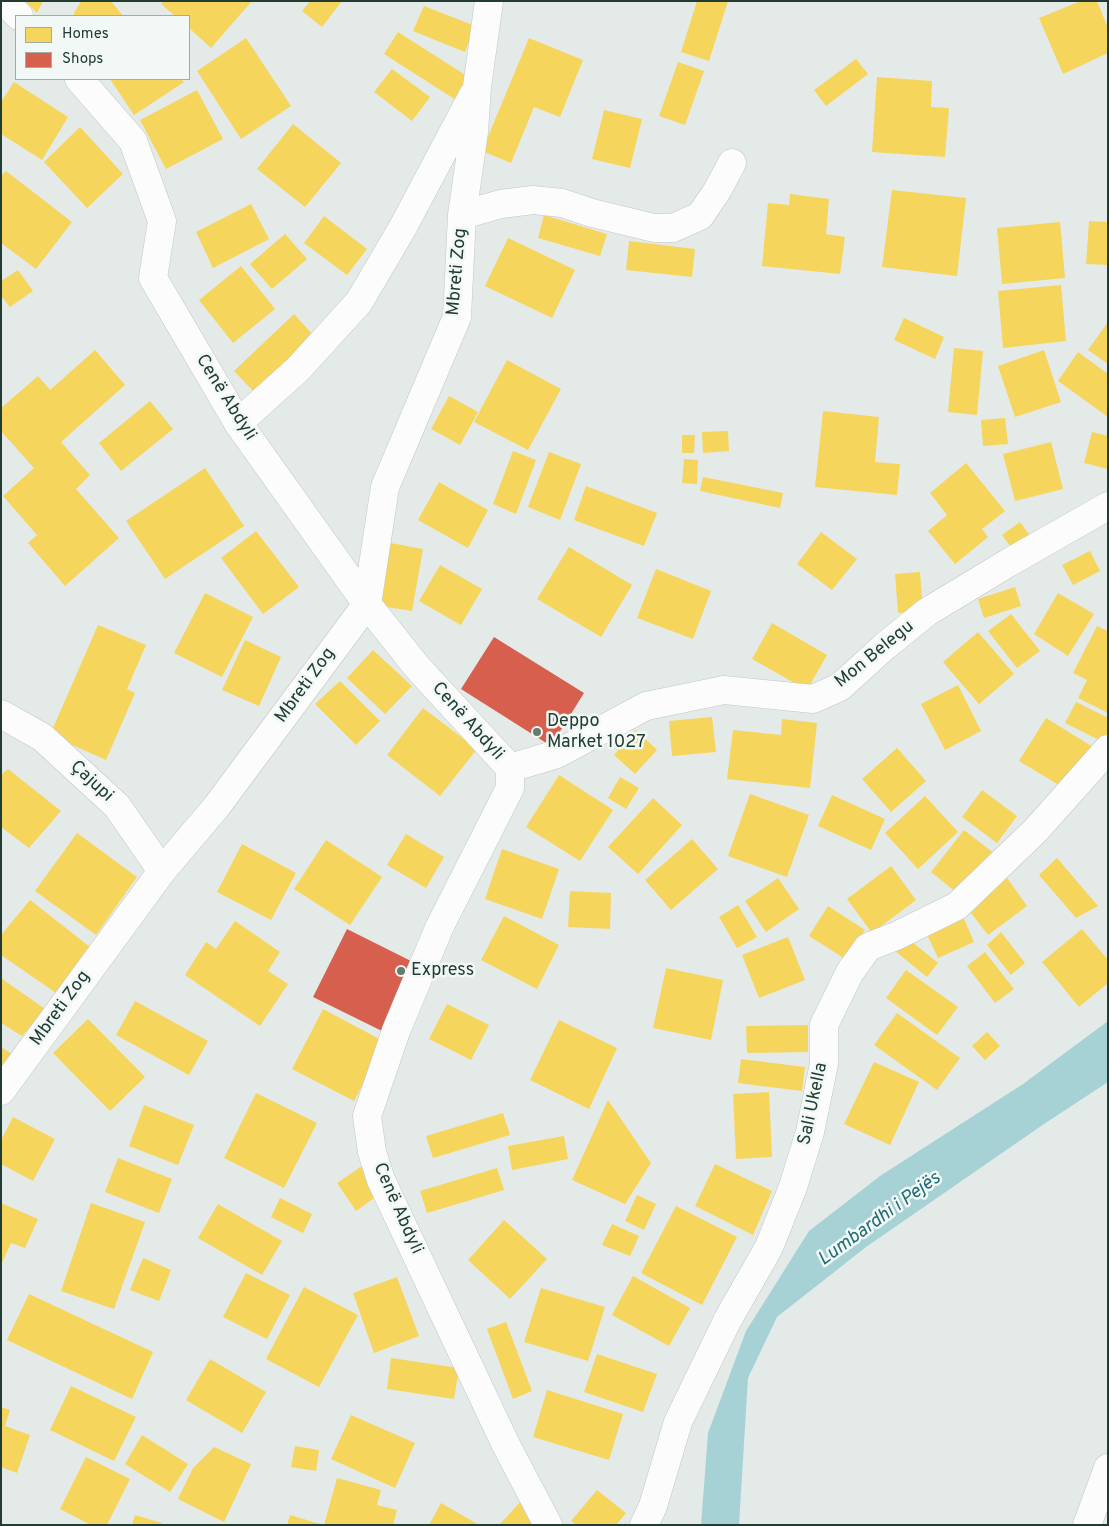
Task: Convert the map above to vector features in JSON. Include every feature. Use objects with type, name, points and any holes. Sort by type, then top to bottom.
[{"type":"street","points":[[4,1],[18,15]]},
{"type":"street","name":"Mbreti Zog","points":[[1,1091],[162,871],[217,806],[366,604],[385,487],[457,316],[462,215],[474,132],[477,87],[489,1]]},
{"type":"street","name":"Cenë Abdyli","points":[[80,80],[133,141],[162,221],[153,278],[238,423],[366,604],[417,666],[510,768],[510,788],[439,928],[396,1031],[367,1116],[372,1152],[381,1180],[505,1443],[548,1525]]},
{"type":"street","name":"Mbreti Zog","points":[[238,423],[298,369],[359,302],[403,227],[477,87]]},
{"type":"street","name":"Mbreti Zog","points":[[462,215],[501,204],[533,200],[562,203],[592,213],[654,228],[673,228],[700,216],[717,191],[732,163]]},
{"type":"street","name":"Mon Belegu","points":[[510,768],[557,754],[646,706],[724,690],[813,699],[840,687],[885,646],[927,612],[1108,506]]},
{"type":"street","name":"Çajupi","points":[[1,714],[42,737],[116,806],[162,871]]},
{"type":"street","name":"Sali Ukella","points":[[644,1525],[652,1506],[678,1422],[727,1321],[769,1247],[789,1196],[810,1132],[824,1064],[824,1025],[850,972],[868,947],[896,936],[957,906],[1036,830],[1108,749]]},
{"type":"street","points":[[1086,1525],[1107,1472]]},
{"type":"water","name":"Lumbardhi i Pejës","points":[[1108,1021],[1108,1082],[866,1247],[777,1317],[748,1378],[739,1525],[701,1525],[708,1433],[746,1331],[809,1231],[880,1176],[1023,1084]]},
{"type":"building: Homes","points":[[25,1],[43,1],[37,13]]},
{"type":"building: Homes","points":[[81,1],[111,1],[122,15],[74,15]]},
{"type":"building: Homes","points":[[164,1],[252,1],[211,48],[190,29],[190,15],[174,15],[161,4]]},
{"type":"building: Homes","points":[[310,1],[342,1],[322,27],[302,11]]},
{"type":"building: Homes","points":[[697,1],[728,1],[709,61],[681,52]]},
{"type":"building: Homes","points":[[1081,1],[1097,1],[1108,28],[1108,53],[1063,74],[1039,18]]},
{"type":"building: Homes","points":[[424,6],[475,26],[465,52],[413,31]]},
{"type":"building: Homes","points":[[398,32],[470,78],[456,100],[384,54]]},
{"type":"building: Homes","points":[[246,38],[291,106],[241,139],[197,71]]},
{"type":"building: Homes","points":[[529,38],[583,60],[560,117],[534,107],[511,163],[482,151]]},
{"type":"building: Homes","points":[[856,59],[868,74],[826,106],[814,90]]},
{"type":"building: Homes","points":[[678,62],[704,71],[685,125],[659,116]]},
{"type":"building: Homes","points":[[392,69],[430,97],[412,121],[374,92]]},
{"type":"building: Homes","points":[[877,77],[932,81],[931,107],[949,108],[945,157],[872,152]]},
{"type":"building: Homes","points":[[111,80],[182,80],[184,82],[134,115]]},
{"type":"building: Homes","points":[[14,82],[68,117],[42,160],[1,134],[1,102]]},
{"type":"building: Homes","points":[[197,90],[223,139],[166,169],[140,120]]},
{"type":"building: Homes","points":[[604,110],[642,119],[630,168],[592,159]]},
{"type":"building: Homes","points":[[293,124],[341,163],[305,207],[257,169]]},
{"type":"building: Homes","points":[[80,127],[123,174],[87,208],[44,162]]},
{"type":"building: Homes","points":[[6,171],[72,222],[36,269],[1,243],[1,176]]},
{"type":"building: Homes","points":[[892,190],[966,198],[957,276],[882,267]]},
{"type":"building: Homes","points":[[790,194],[829,199],[826,234],[845,237],[840,274],[762,266],[768,203],[789,205]]},
{"type":"building: Homes","points":[[251,204],[269,239],[213,268],[196,232]]},
{"type":"building: Homes","points":[[544,215],[607,234],[600,256],[538,238]]},
{"type":"building: Homes","points":[[324,216],[367,249],[347,275],[304,243]]},
{"type":"building: Homes","points":[[1089,221],[1108,222],[1108,265],[1086,264]]},
{"type":"building: Homes","points":[[1060,222],[1065,278],[1002,284],[997,228]]},
{"type":"building: Homes","points":[[285,234],[307,259],[272,289],[250,264]]},
{"type":"building: Homes","points":[[508,238],[575,270],[552,318],[485,286]]},
{"type":"building: Homes","points":[[629,241],[695,249],[692,277],[626,270]]},
{"type":"building: Homes","points":[[241,266],[275,309],[233,343],[199,300]]},
{"type":"building: Homes","points":[[18,270],[33,291],[10,307],[1,296],[1,281]]},
{"type":"building: Homes","points":[[1061,285],[1066,341],[1003,348],[998,291]]},
{"type":"building: Homes","points":[[294,314],[314,336],[255,393],[234,371]]},
{"type":"building: Homes","points":[[904,318],[944,337],[935,359],[894,340]]},
{"type":"building: Homes","points":[[1108,322],[1108,364],[1088,350]]},
{"type":"building: Homes","points":[[954,348],[983,351],[977,415],[948,412]]},
{"type":"building: Homes","points":[[95,350],[125,385],[61,442],[90,475],[76,489],[119,538],[65,586],[28,543],[37,535],[3,496],[34,468],[1,431],[1,408],[38,376],[50,390]]},
{"type":"building: Homes","points":[[1044,350],[1061,402],[1015,417],[998,366]]},
{"type":"building: Homes","points":[[1078,352],[1108,374],[1108,417],[1058,381]]},
{"type":"building: Homes","points":[[507,360],[561,389],[528,450],[474,422]]},
{"type":"building: Homes","points":[[449,396],[478,412],[460,445],[431,429]]},
{"type":"building: Homes","points":[[150,401],[173,429],[121,471],[99,443]]},
{"type":"building: Homes","points":[[823,411],[879,417],[875,462],[900,464],[897,495],[815,487]]},
{"type":"building: Homes","points":[[1005,418],[1008,444],[983,446],[981,420]]},
{"type":"building: Homes","points":[[728,431],[729,451],[703,453],[702,432]]},
{"type":"building: Homes","points":[[1092,432],[1108,436],[1108,469],[1084,463]]},
{"type":"building: Homes","points":[[682,435],[695,435],[694,453],[682,453]]},
{"type":"building: Homes","points":[[1051,442],[1063,489],[1015,501],[1003,454]]},
{"type":"building: Homes","points":[[513,451],[536,460],[516,514],[493,504]]},
{"type":"building: Homes","points":[[549,452],[581,464],[560,520],[528,507]]},
{"type":"building: Homes","points":[[684,459],[698,460],[697,484],[682,483]]},
{"type":"building: Homes","points":[[966,463],[1005,511],[982,529],[988,537],[955,564],[928,531],[947,515],[930,493]]},
{"type":"building: Homes","points":[[205,468],[244,526],[165,579],[126,521]]},
{"type":"building: Homes","points":[[703,477],[783,493],[780,508],[700,491]]},
{"type":"building: Homes","points":[[439,482],[488,510],[468,548],[418,520]]},
{"type":"building: Homes","points":[[586,486],[657,513],[644,546],[574,520]]},
{"type":"building: Homes","points":[[1020,522],[1031,537],[1013,550],[1002,535]]},
{"type":"building: Homes","points":[[256,531],[299,587],[263,614],[221,558]]},
{"type":"building: Homes","points":[[821,532],[857,559],[832,590],[797,564]]},
{"type":"building: Homes","points":[[385,542],[423,549],[412,611],[374,605]]},
{"type":"building: Homes","points":[[569,547],[632,585],[601,637],[537,599]]},
{"type":"building: Homes","points":[[1090,551],[1100,571],[1073,585],[1062,565]]},
{"type":"building: Homes","points":[[440,565],[482,589],[461,625],[419,601]]},
{"type":"building: Homes","points":[[656,569],[711,591],[693,639],[637,618]]},
{"type":"building: Homes","points":[[920,572],[923,611],[898,613],[895,574]]},
{"type":"building: Homes","points":[[1015,587],[1021,606],[984,618],[978,599]]},
{"type":"building: Homes","points":[[205,593],[253,617],[222,677],[174,653]]},
{"type":"building: Homes","points":[[1058,593],[1094,614],[1068,656],[1034,634]]},
{"type":"building: Homes","points":[[1011,614],[1040,651],[1017,668],[988,631]]},
{"type":"building: Homes","points":[[772,623],[827,655],[807,690],[752,659]]},
{"type":"building: Homes","points":[[98,625],[146,645],[127,689],[135,693],[106,760],[50,735]]},
{"type":"building: Homes","points":[[1097,626],[1108,631],[1108,713],[1078,698],[1087,680],[1073,673]]},
{"type":"building: Homes","points":[[978,632],[1014,674],[979,704],[943,662]]},
{"type":"building: Homes","points":[[245,640],[281,657],[259,706],[222,690]]},
{"type":"building: Homes","points":[[373,650],[412,686],[385,714],[347,678]]},
{"type":"building: Homes","points":[[340,681],[380,721],[356,745],[315,704]]},
{"type":"building: Homes","points":[[958,685],[981,731],[945,750],[921,704]]},
{"type":"building: Homes","points":[[1076,702],[1108,718],[1108,737],[1105,743],[1065,723]]},
{"type":"building: Homes","points":[[423,708],[477,749],[440,796],[387,755]]},
{"type":"building: Homes","points":[[712,717],[716,752],[672,756],[669,721]]},
{"type":"building: Homes","points":[[1046,718],[1093,747],[1067,790],[1019,761]]},
{"type":"building: Homes","points":[[782,719],[817,723],[810,788],[727,779],[733,730],[781,735]]},
{"type":"building: Homes","points":[[636,730],[657,750],[635,774],[614,755]]},
{"type":"building: Homes","points":[[897,748],[926,781],[891,812],[862,779]]},
{"type":"building: Homes","points":[[8,769],[61,811],[29,848],[1,827],[1,775]]},
{"type":"building: Homes","points":[[559,775],[613,810],[580,861],[526,827]]},
{"type":"building: Homes","points":[[620,777],[639,788],[626,809],[608,798]]},
{"type":"building: Homes","points":[[982,790],[1017,816],[997,843],[962,817]]},
{"type":"building: Homes","points":[[750,794],[809,815],[787,877],[728,856]]},
{"type":"building: Homes","points":[[832,795],[885,819],[871,850],[818,826]]},
{"type":"building: Homes","points":[[925,796],[958,832],[918,869],[885,833]]},
{"type":"building: Homes","points":[[653,798],[682,825],[638,874],[608,847]]},
{"type":"building: Homes","points":[[964,830],[995,854],[961,896],[931,872]]},
{"type":"building: Homes","points":[[77,833],[137,877],[96,935],[35,891]]},
{"type":"building: Homes","points":[[406,834],[444,857],[426,888],[387,865]]},
{"type":"building: Homes","points":[[692,839],[718,869],[671,910],[645,880]]},
{"type":"building: Homes","points":[[326,840],[382,877],[350,925],[294,889]]},
{"type":"building: Homes","points":[[242,844],[296,873],[271,920],[217,892]]},
{"type":"building: Homes","points":[[502,849],[559,869],[542,919],[485,899]]},
{"type":"building: Homes","points":[[1057,858],[1098,906],[1076,918],[1039,875]]},
{"type":"building: Homes","points":[[891,866],[916,900],[872,933],[847,899]]},
{"type":"building: Homes","points":[[1005,875],[1027,906],[988,935],[965,905]]},
{"type":"building: Homes","points":[[778,878],[799,909],[766,932],[745,901]]},
{"type":"building: Homes","points":[[570,891],[611,893],[610,929],[568,927]]},
{"type":"building: Homes","points":[[30,900],[90,947],[56,993],[1,955],[1,935]]},
{"type":"building: Homes","points":[[738,905],[757,937],[737,948],[719,917]]},
{"type":"building: Homes","points":[[828,906],[865,930],[847,960],[809,936]]},
{"type":"building: Homes","points":[[961,912],[974,942],[938,958],[924,928]]},
{"type":"building: Homes","points":[[504,916],[559,945],[537,989],[481,960]]},
{"type":"building: Homes","points":[[235,921],[280,952],[268,971],[288,984],[260,1026],[185,975],[206,942],[216,949]]},
{"type":"building: Homes","points":[[1082,929],[1108,960],[1108,983],[1079,1007],[1042,962]]},
{"type":"building: Homes","points":[[1001,932],[1025,963],[1011,975],[987,945]]},
{"type":"building: Homes","points":[[788,937],[805,980],[759,998],[742,955]]},
{"type":"building: Homes","points":[[906,937],[938,963],[927,977],[895,951]]},
{"type":"building: Homes","points":[[985,952],[1014,989],[995,1003],[967,966]]},
{"type":"building: Homes","points":[[666,968],[723,980],[711,1040],[653,1028]]},
{"type":"building: Homes","points":[[906,970],[958,1007],[937,1035],[886,998]]},
{"type":"building: Homes","points":[[1,978],[45,1009],[22,1036],[1,1023]]},
{"type":"building: Homes","points":[[135,1001],[208,1041],[189,1075],[116,1035]]},
{"type":"building: Homes","points":[[447,1004],[489,1025],[471,1060],[429,1039]]},
{"type":"building: Homes","points":[[323,1009],[385,1042],[354,1101],[292,1069]]},
{"type":"building: Homes","points":[[897,1013],[960,1058],[937,1090],[874,1045]]},
{"type":"building: Homes","points":[[88,1019],[145,1077],[110,1111],[53,1053]]},
{"type":"building: Homes","points":[[559,1020],[617,1048],[589,1109],[530,1080]]},
{"type":"building: Homes","points":[[808,1025],[808,1052],[747,1053],[746,1026]]},
{"type":"building: Homes","points":[[987,1032],[1000,1046],[985,1060],[972,1046]]},
{"type":"building: Homes","points":[[1,1047],[15,1056],[1,1077]]},
{"type":"building: Homes","points":[[741,1059],[805,1067],[802,1091],[738,1083]]},
{"type":"building: Homes","points":[[874,1062],[919,1082],[890,1145],[844,1124]]},
{"type":"building: Homes","points":[[769,1092],[772,1157],[736,1159],[733,1094]]},
{"type":"building: Homes","points":[[256,1093],[317,1123],[284,1188],[224,1158]]},
{"type":"building: Homes","points":[[608,1100],[651,1163],[625,1204],[572,1180]]},
{"type":"building: Homes","points":[[144,1105],[194,1125],[178,1165],[129,1146]]},
{"type":"building: Homes","points":[[503,1113],[510,1135],[433,1158],[426,1136]]},
{"type":"building: Homes","points":[[13,1117],[55,1139],[33,1181],[1,1164],[1,1140]]},
{"type":"building: Homes","points":[[564,1136],[568,1159],[512,1170],[508,1146]]},
{"type":"building: Homes","points":[[118,1158],[172,1179],[159,1213],[105,1192]]},
{"type":"building: Homes","points":[[715,1164],[772,1191],[753,1235],[695,1206]]},
{"type":"building: Homes","points":[[362,1166],[381,1193],[356,1211],[337,1183]]},
{"type":"building: Homes","points":[[497,1168],[504,1190],[427,1213],[420,1191]]},
{"type":"building: Homes","points":[[637,1195],[656,1204],[644,1230],[625,1221]]},
{"type":"building: Homes","points":[[280,1198],[312,1214],[303,1233],[271,1217]]},
{"type":"building: Homes","points":[[1,1203],[38,1219],[25,1248],[11,1243],[1,1265]]},
{"type":"building: Homes","points":[[91,1203],[145,1222],[114,1309],[61,1291]]},
{"type":"building: Homes","points":[[218,1204],[282,1241],[262,1275],[198,1238]]},
{"type":"building: Homes","points":[[676,1206],[737,1237],[702,1305],[641,1273]]},
{"type":"building: Homes","points":[[504,1220],[547,1259],[510,1299],[468,1260]]},
{"type":"building: Homes","points":[[612,1224],[639,1236],[630,1256],[602,1245]]},
{"type":"building: Homes","points":[[143,1258],[171,1270],[159,1301],[130,1290]]},
{"type":"building: Homes","points":[[246,1273],[290,1295],[267,1339],[223,1317]]},
{"type":"building: Homes","points":[[633,1276],[690,1308],[669,1346],[612,1315]]},
{"type":"building: Homes","points":[[397,1277],[419,1336],[374,1353],[353,1293]]},
{"type":"building: Homes","points":[[304,1287],[358,1315],[319,1387],[266,1359]]},
{"type":"building: Homes","points":[[541,1288],[605,1307],[588,1361],[524,1342]]},
{"type":"building: Homes","points":[[29,1294],[153,1352],[132,1399],[7,1340]]},
{"type":"building: Homes","points":[[506,1322],[532,1391],[513,1399],[487,1329]]},
{"type":"building: Homes","points":[[597,1354],[657,1374],[643,1412],[584,1392]]},
{"type":"building: Homes","points":[[391,1358],[459,1368],[454,1399],[387,1389]]},
{"type":"building: Homes","points":[[210,1359],[266,1392],[242,1433],[186,1400]]},
{"type":"building: Homes","points":[[71,1386],[136,1417],[114,1461],[50,1430]]},
{"type":"building: Homes","points":[[547,1390],[623,1414],[609,1460],[533,1437]]},
{"type":"building: Homes","points":[[1,1407],[10,1410],[5,1426],[30,1435],[17,1473],[1,1467]]},
{"type":"building: Homes","points":[[351,1415],[415,1443],[395,1488],[331,1459]]},
{"type":"building: Homes","points":[[142,1435],[188,1464],[170,1492],[125,1464]]},
{"type":"building: Homes","points":[[295,1446],[319,1450],[316,1471],[291,1467]]},
{"type":"building: Homes","points":[[214,1447],[251,1464],[224,1522],[178,1499],[193,1468]]},
{"type":"building: Homes","points":[[86,1457],[130,1479],[107,1525],[91,1525],[60,1509]]},
{"type":"building: Homes","points":[[337,1478],[381,1490],[377,1505],[397,1510],[393,1525],[324,1525]]},
{"type":"building: Homes","points":[[597,1490],[626,1513],[616,1525],[576,1525],[571,1521]]},
{"type":"building: Homes","points":[[524,1498],[537,1525],[499,1525]]},
{"type":"building: Homes","points":[[441,1503],[479,1525],[429,1525]]},
{"type":"building: Homes","points":[[135,1515],[162,1523],[161,1525],[132,1525]]},
{"type":"building: Homes","points":[[290,1515],[320,1524],[320,1525],[287,1525]]},
{"type":"building: Shops","points":[[494,637],[584,693],[551,746],[461,689]]},
{"type":"building: Shops","points":[[347,929],[417,964],[384,1032],[313,997]]},
{"type":"place","name":"Deppo Market 1027","points":[[537,732]]},
{"type":"place","name":"Express","points":[[401,971]]}]
